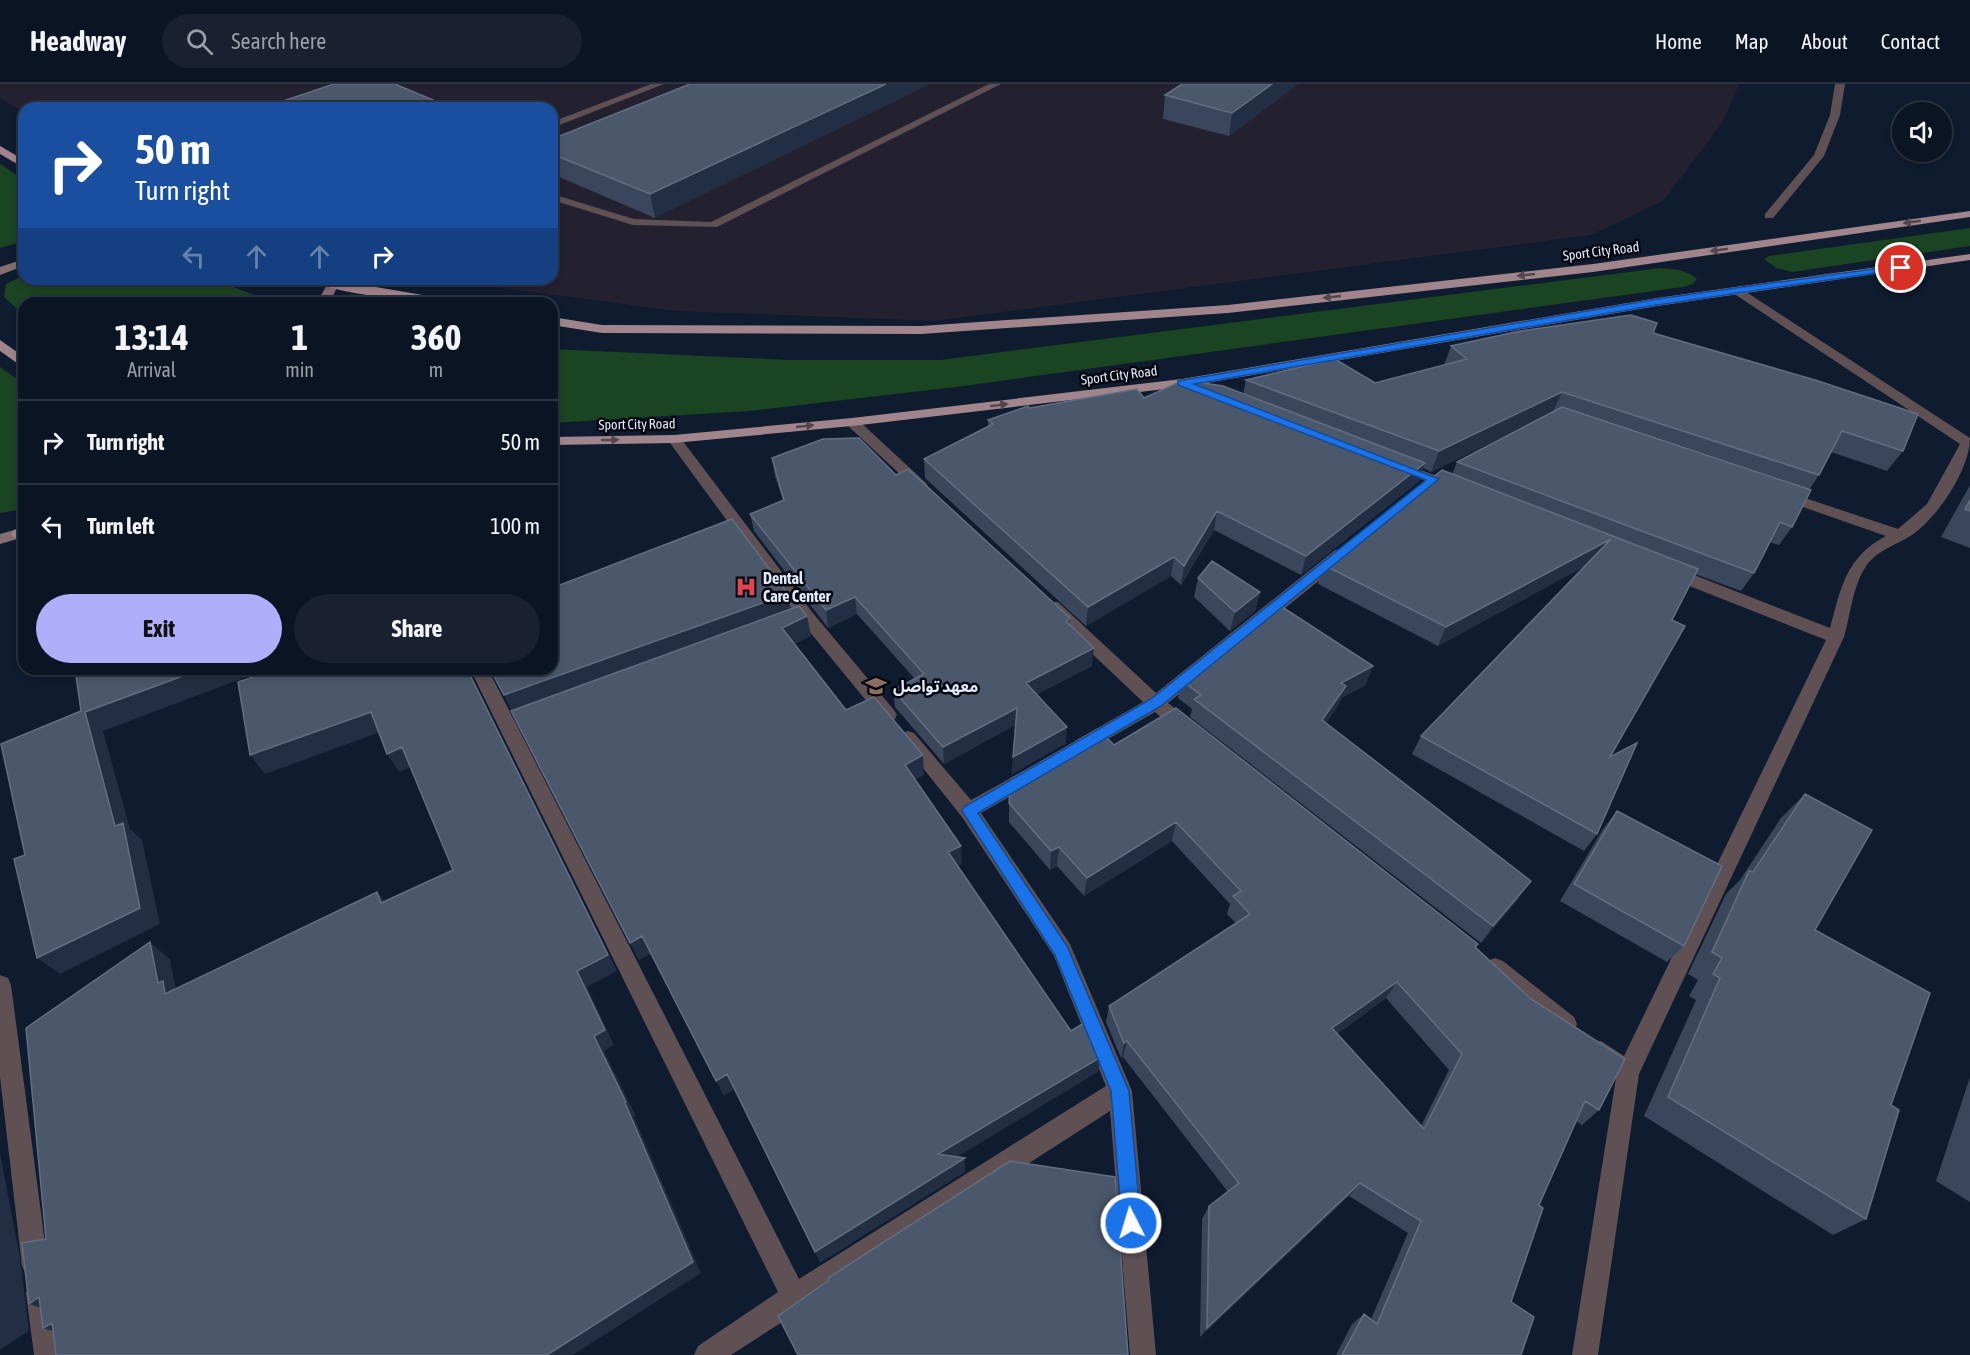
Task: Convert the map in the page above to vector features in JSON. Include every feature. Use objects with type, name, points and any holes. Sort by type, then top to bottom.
[{"type":"main road","points":[[0,149],[18,161]]},
{"type":"main road","name":"Sport City Road","points":[[558,322],[602,329],[921,330],[1216,310],[1593,268],[1970,214]]},
{"type":"main road","name":"Sport City Road","points":[[558,441],[674,439],[852,422],[1182,383],[1657,302],[1740,292],[1970,257]]},
{"type":"main road","points":[[0,271],[18,264]]},
{"type":"main road","points":[[339,285],[410,297]]},
{"type":"main road","points":[[0,344],[18,359]]},
{"type":"main road","points":[[558,446],[588,441]]},
{"type":"main road","points":[[0,539],[18,534]]},
{"type":"street","points":[[558,123],[659,84]]},
{"type":"street","points":[[558,199],[633,222],[713,225],[996,84]]},
{"type":"street","points":[[1769,216],[1819,156],[1834,115],[1840,84]]},
{"type":"street","points":[[1585,1355],[1628,1073],[1836,637],[1857,567],[1869,552],[1916,525],[1927,513],[1969,444],[1740,292]]},
{"type":"street","points":[[1182,383],[1215,396]]},
{"type":"street","points":[[852,422],[930,494]]},
{"type":"street","points":[[674,439],[806,616],[969,811],[1062,951],[1120,1091],[1143,1355]]},
{"type":"street","points":[[1390,463],[1467,492]]},
{"type":"street","points":[[1415,494],[1434,479],[1453,470]]},
{"type":"street","points":[[1765,490],[1900,535]]},
{"type":"street","points":[[1067,754],[1156,703],[1350,546]]},
{"type":"street","points":[[1657,567],[1836,637]]},
{"type":"street","points":[[1035,590],[1156,703],[1202,739]]},
{"type":"street","points":[[784,624],[806,616]]},
{"type":"street","points":[[483,675],[515,723],[794,1297]]},
{"type":"street","points":[[969,811],[1048,765]]},
{"type":"street","points":[[1480,957],[1628,1073]]},
{"type":"street","points":[[0,985],[4,1056],[46,1355]]},
{"type":"street","points":[[707,1355],[794,1297],[1120,1091]]},
{"type":"shaded area","points":[[0,84],[1740,84],[1722,123],[1663,201],[1591,235],[934,321],[676,311],[479,285],[558,285],[558,102],[18,102],[18,109],[0,98]]},
{"type":"green space","points":[[0,164],[18,176],[18,243],[0,248]]},
{"type":"green space","points":[[1970,228],[1970,246],[1792,272],[1776,268],[1764,259],[1769,256]]},
{"type":"green space","points":[[1660,268],[1680,270],[1697,279],[1693,284],[1683,287],[956,387],[749,411],[558,423],[558,349],[789,360],[940,360]]},
{"type":"green space","points":[[18,278],[18,285],[228,285],[252,294],[254,297],[18,297],[18,310],[4,297],[6,284]]},
{"type":"green space","points":[[0,367],[18,380],[18,510],[0,513]]},
{"type":"building","points":[[334,84],[395,84],[438,102],[290,102],[286,100]]},
{"type":"building","points":[[690,84],[886,84],[650,194],[558,156],[558,137]]},
{"type":"building","points":[[1182,84],[1272,84],[1232,113],[1165,95]]},
{"type":"building","points":[[1631,315],[1657,323],[1653,333],[1815,380],[1918,414],[1903,451],[1842,431],[1819,475],[1562,392],[1439,451],[1246,380],[1335,359],[1375,383],[1467,359],[1451,346],[1520,331]]},
{"type":"building","points":[[1184,380],[1223,386],[1425,463],[1306,556],[1217,511],[1184,566],[1174,557],[1088,607],[924,459],[993,424],[988,420],[1028,406],[1030,408],[1137,389],[1144,398]]},
{"type":"building","points":[[1562,407],[1811,490],[1792,527],[1780,522],[1754,573],[1457,462]]},
{"type":"building","points":[[859,438],[896,475],[908,469],[1070,618],[1066,621],[1094,648],[1026,683],[1067,727],[1013,757],[1017,708],[943,747],[893,690],[924,674],[855,597],[826,610],[750,514],[784,500],[772,458],[823,439]]},
{"type":"building","points":[[1442,470],[1698,569],[1672,620],[1685,626],[1610,757],[1637,743],[1597,834],[1421,736],[1611,539],[1446,627],[1324,565]]},
{"type":"building","points":[[1970,500],[1970,511],[1965,509]]},
{"type":"building","points":[[732,519],[788,594],[504,695],[493,675],[558,675],[558,586]]},
{"type":"building","points":[[1212,561],[1260,592],[1235,612],[1198,578]]},
{"type":"building","points":[[1276,603],[1373,666],[1341,683],[1346,686],[1322,720],[1531,881],[1493,926],[1194,699],[1201,695],[1181,680],[1211,656],[1253,628],[1249,625]]},
{"type":"building","points":[[799,606],[807,616],[782,628],[846,710],[874,697],[923,755],[905,765],[961,846],[948,852],[1071,1031],[1087,1021],[1101,1057],[938,1154],[965,1158],[815,1252],[727,1074],[716,1081],[642,936],[630,943],[511,711]]},
{"type":"building","points":[[76,675],[186,675],[85,712],[115,826],[123,823],[140,908],[37,958],[14,859],[25,855],[1,744],[81,711]]},
{"type":"building","points":[[259,675],[470,675],[608,955],[577,971],[605,1030],[594,1036],[626,1102],[693,1262],[547,1355],[56,1355],[52,1323],[43,1328],[39,1297],[29,1304],[22,1243],[46,1239],[26,1028],[150,942],[158,983],[163,981],[165,994],[377,892],[381,903],[453,870],[402,747],[387,754],[371,712],[250,755],[238,682]]},
{"type":"building","points":[[1176,708],[1478,944],[1475,947],[1531,999],[1625,1059],[1599,1110],[1585,1101],[1539,1205],[1543,1208],[1511,1302],[1534,1317],[1521,1355],[1342,1355],[1364,1314],[1377,1324],[1421,1221],[1360,1183],[1207,1328],[1209,1206],[1239,1183],[1127,1041],[1124,1043],[1109,1006],[1250,914],[1233,896],[1241,891],[1176,822],[1087,878],[1059,847],[1051,851],[1009,803],[1011,779],[1098,729],[1114,745]],"holes":[[[1397,982],[1462,1054],[1424,1129],[1332,1028]]]},
{"type":"building","points":[[1805,794],[1872,830],[1815,930],[1930,993],[1891,1105],[1899,1110],[1866,1219],[1668,1097],[1720,978],[1713,974],[1722,958],[1712,952],[1749,871],[1753,872]]},
{"type":"building","points":[[1617,811],[1722,866],[1684,946],[1574,884]]},
{"type":"building","points":[[1010,1161],[1115,1177],[1128,1355],[798,1355],[778,1316],[829,1280],[828,1278]]},
{"type":"place","name":"Dental Care Center","points":[[746,587]]},
{"type":"place","name":"معهد تواصل","points":[[876,686]]},
{"type":"route","points":[[1131,1223],[1120,1091],[1062,951],[969,811],[1156,703],[1434,479],[1182,383],[1657,302],[1901,268]]}]
